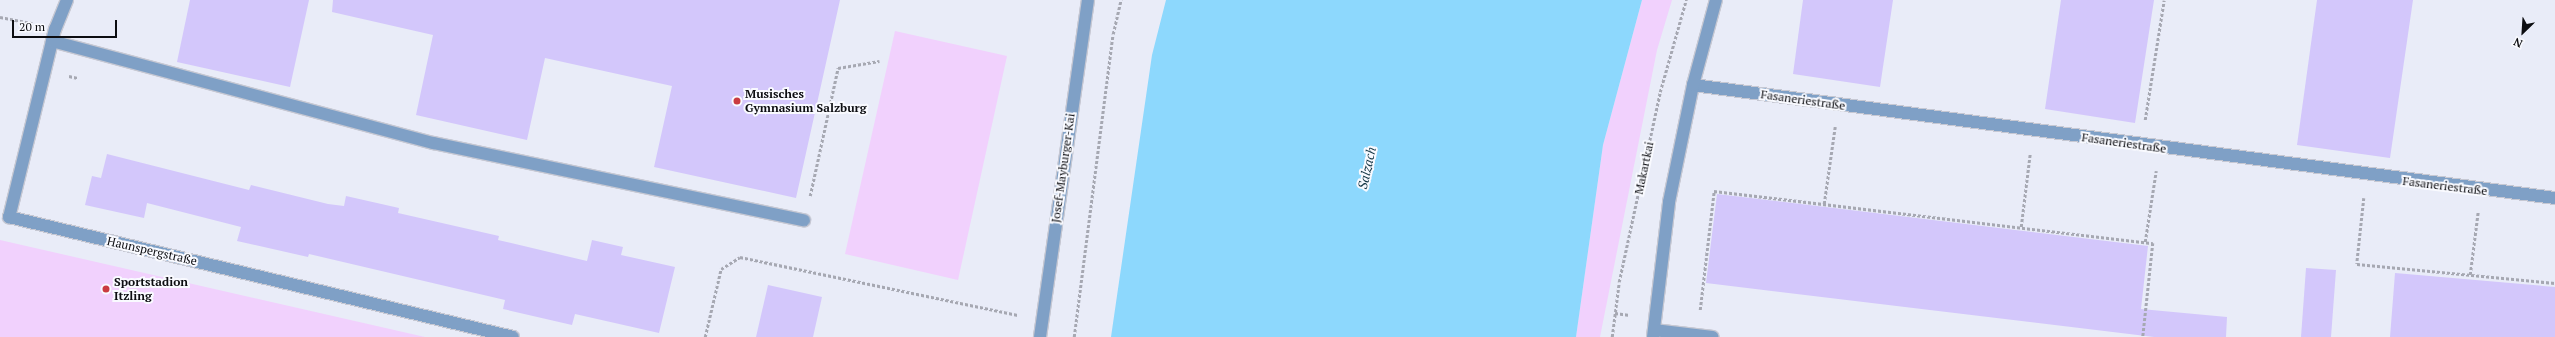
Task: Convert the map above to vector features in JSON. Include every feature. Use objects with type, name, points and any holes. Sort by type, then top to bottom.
[{"type":"street","name":"Haunspergstraße","points":[[67,0],[52,41],[5,216],[513,337]]},
{"type":"street","name":"Josef-Mayburger-Kai","points":[[1040,337],[1088,0]]},
{"type":"street","points":[[1713,337],[1654,329],[1669,202],[1693,85],[1716,0]]},
{"type":"street","points":[[52,41],[434,142],[804,220]]},
{"type":"street","name":"Fasaneriestraße","points":[[1693,85],[2367,176],[2555,198]]},
{"type":"path","points":[[1074,337],[1113,34],[1120,0]]},
{"type":"path","name":"Makartkai","points":[[1612,337],[1619,282],[1660,92],[1686,0]]},
{"type":"path","points":[[2141,146],[2164,0]]},
{"type":"path","points":[[0,17],[36,24]]},
{"type":"path","points":[[804,220],[838,68],[878,61]]},
{"type":"path","points":[[1824,204],[1838,105]]},
{"type":"path","points":[[2022,227],[2033,131]]},
{"type":"path","points":[[2146,242],[2160,148]]},
{"type":"path","points":[[2367,176],[2357,264],[2555,283]]},
{"type":"path","points":[[2470,275],[2481,190]]},
{"type":"path","points":[[1654,329],[1701,309],[1714,191],[2153,243],[2143,337]]},
{"type":"path","points":[[705,337],[721,269],[740,257],[1043,321]]},
{"type":"shaded area","points":[[1642,0],[1672,0],[1657,50],[1600,337],[1576,337],[1603,145]]},
{"type":"shaded area","points":[[895,31],[1007,56],[958,280],[845,254]]},
{"type":"shaded area","name":"Sportstadion Itzling","points":[[0,240],[425,337],[0,337]]},
{"type":"water","name":"Salzach","points":[[1166,0],[1642,0],[1603,145],[1576,337],[1111,337],[1152,55]]},
{"type":"building","points":[[190,0],[309,0],[290,87],[177,62]]},
{"type":"building","name":"Musisches Gymnasium Salzburg","points":[[333,0],[840,0],[796,198],[654,167],[672,86],[545,58],[527,140],[416,115],[433,35],[332,12]]},
{"type":"building","points":[[1803,0],[1893,0],[1880,87],[1793,74]]},
{"type":"building","points":[[2061,0],[2154,0],[2135,123],[2045,109]]},
{"type":"building","points":[[2317,0],[2413,0],[2390,158],[2297,145]]},
{"type":"building","points":[[107,154],[249,190],[251,185],[328,204],[344,206],[346,196],[399,208],[398,213],[499,236],[498,240],[587,261],[592,240],[623,247],[621,255],[675,267],[659,333],[575,314],[572,325],[503,309],[505,300],[309,254],[308,257],[237,241],[241,227],[147,203],[144,218],[85,205],[92,176],[101,178]]},
{"type":"building","points":[[1717,194],[2148,246],[2141,309],[2227,317],[2226,337],[2154,337],[1706,283]]},
{"type":"building","points":[[2306,268],[2336,270],[2331,337],[2301,337]]},
{"type":"building","points":[[2395,273],[2555,287],[2555,337],[2390,337]]},
{"type":"building","points":[[768,285],[822,297],[813,337],[756,337]]},
{"type":"place","name":"Musisches Gymnasium Salzburg","points":[[737,101]]},
{"type":"place","name":"Sportstadion Itzling","points":[[106,289]]}]
